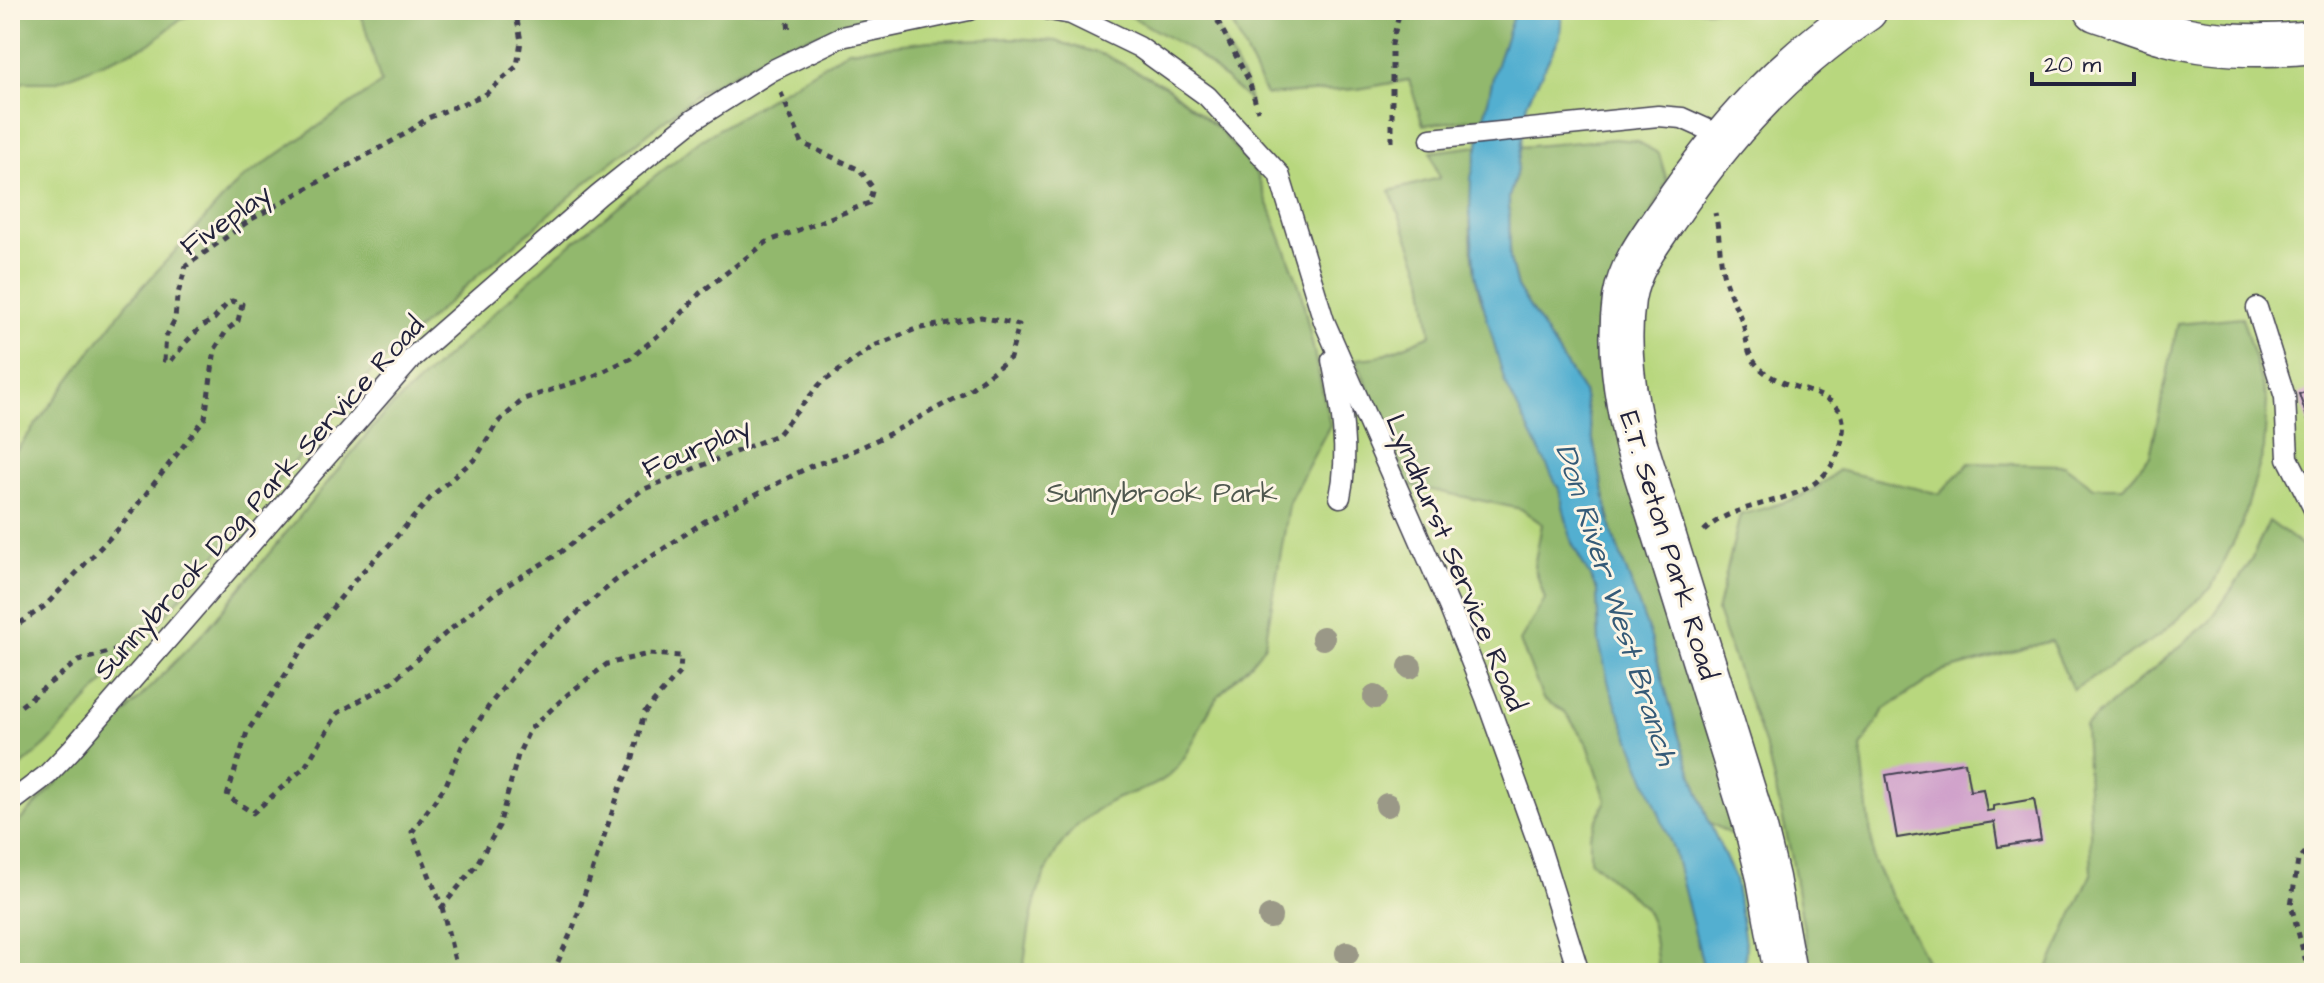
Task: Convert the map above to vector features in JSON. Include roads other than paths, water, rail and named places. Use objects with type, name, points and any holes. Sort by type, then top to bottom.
[{"type":"street","name":"E.T. Seton Park Road","points":[[1785,973],[1756,829],[1636,444],[1622,368],[1624,298],[1635,267],[1650,240],[1724,137],[1778,79],[1828,35],[1866,10]]},
{"type":"street","points":[[2096,10],[2169,35],[2214,43],[2281,45],[2314,42]]},
{"type":"lane","name":"Sunnybrook Dog Park Service Road","points":[[10,803],[47,775],[412,358],[610,185],[693,120],[771,71],[841,37],[969,10]]},
{"type":"lane","name":"Lyndhurst Service Road","points":[[1050,10],[1071,14],[1139,47],[1162,63],[1207,96],[1279,174],[1324,321],[1486,698],[1540,848],[1579,973]]},
{"type":"lane","points":[[1431,139],[1658,116],[1682,118],[1724,137]]},
{"type":"lane","points":[[2257,308],[2285,397],[2288,458],[2314,509]]},
{"type":"lane","points":[[1324,321],[1342,412],[1344,462],[1340,497]]},
{"type":"water","name":"Don River West Branch","points":[[1515,10],[1562,10],[1560,37],[1527,103],[1516,174],[1509,197],[1510,259],[1517,287],[1583,392],[1612,532],[1651,638],[1679,737],[1709,822],[1735,878],[1746,949],[1744,973],[1705,973],[1675,854],[1610,689],[1599,642],[1597,590],[1572,543],[1559,489],[1505,383],[1475,275],[1470,213],[1471,178],[1494,73]]},
{"type":"park label","name":"Sunnybrook Park","points":[[1162,492]]}]
